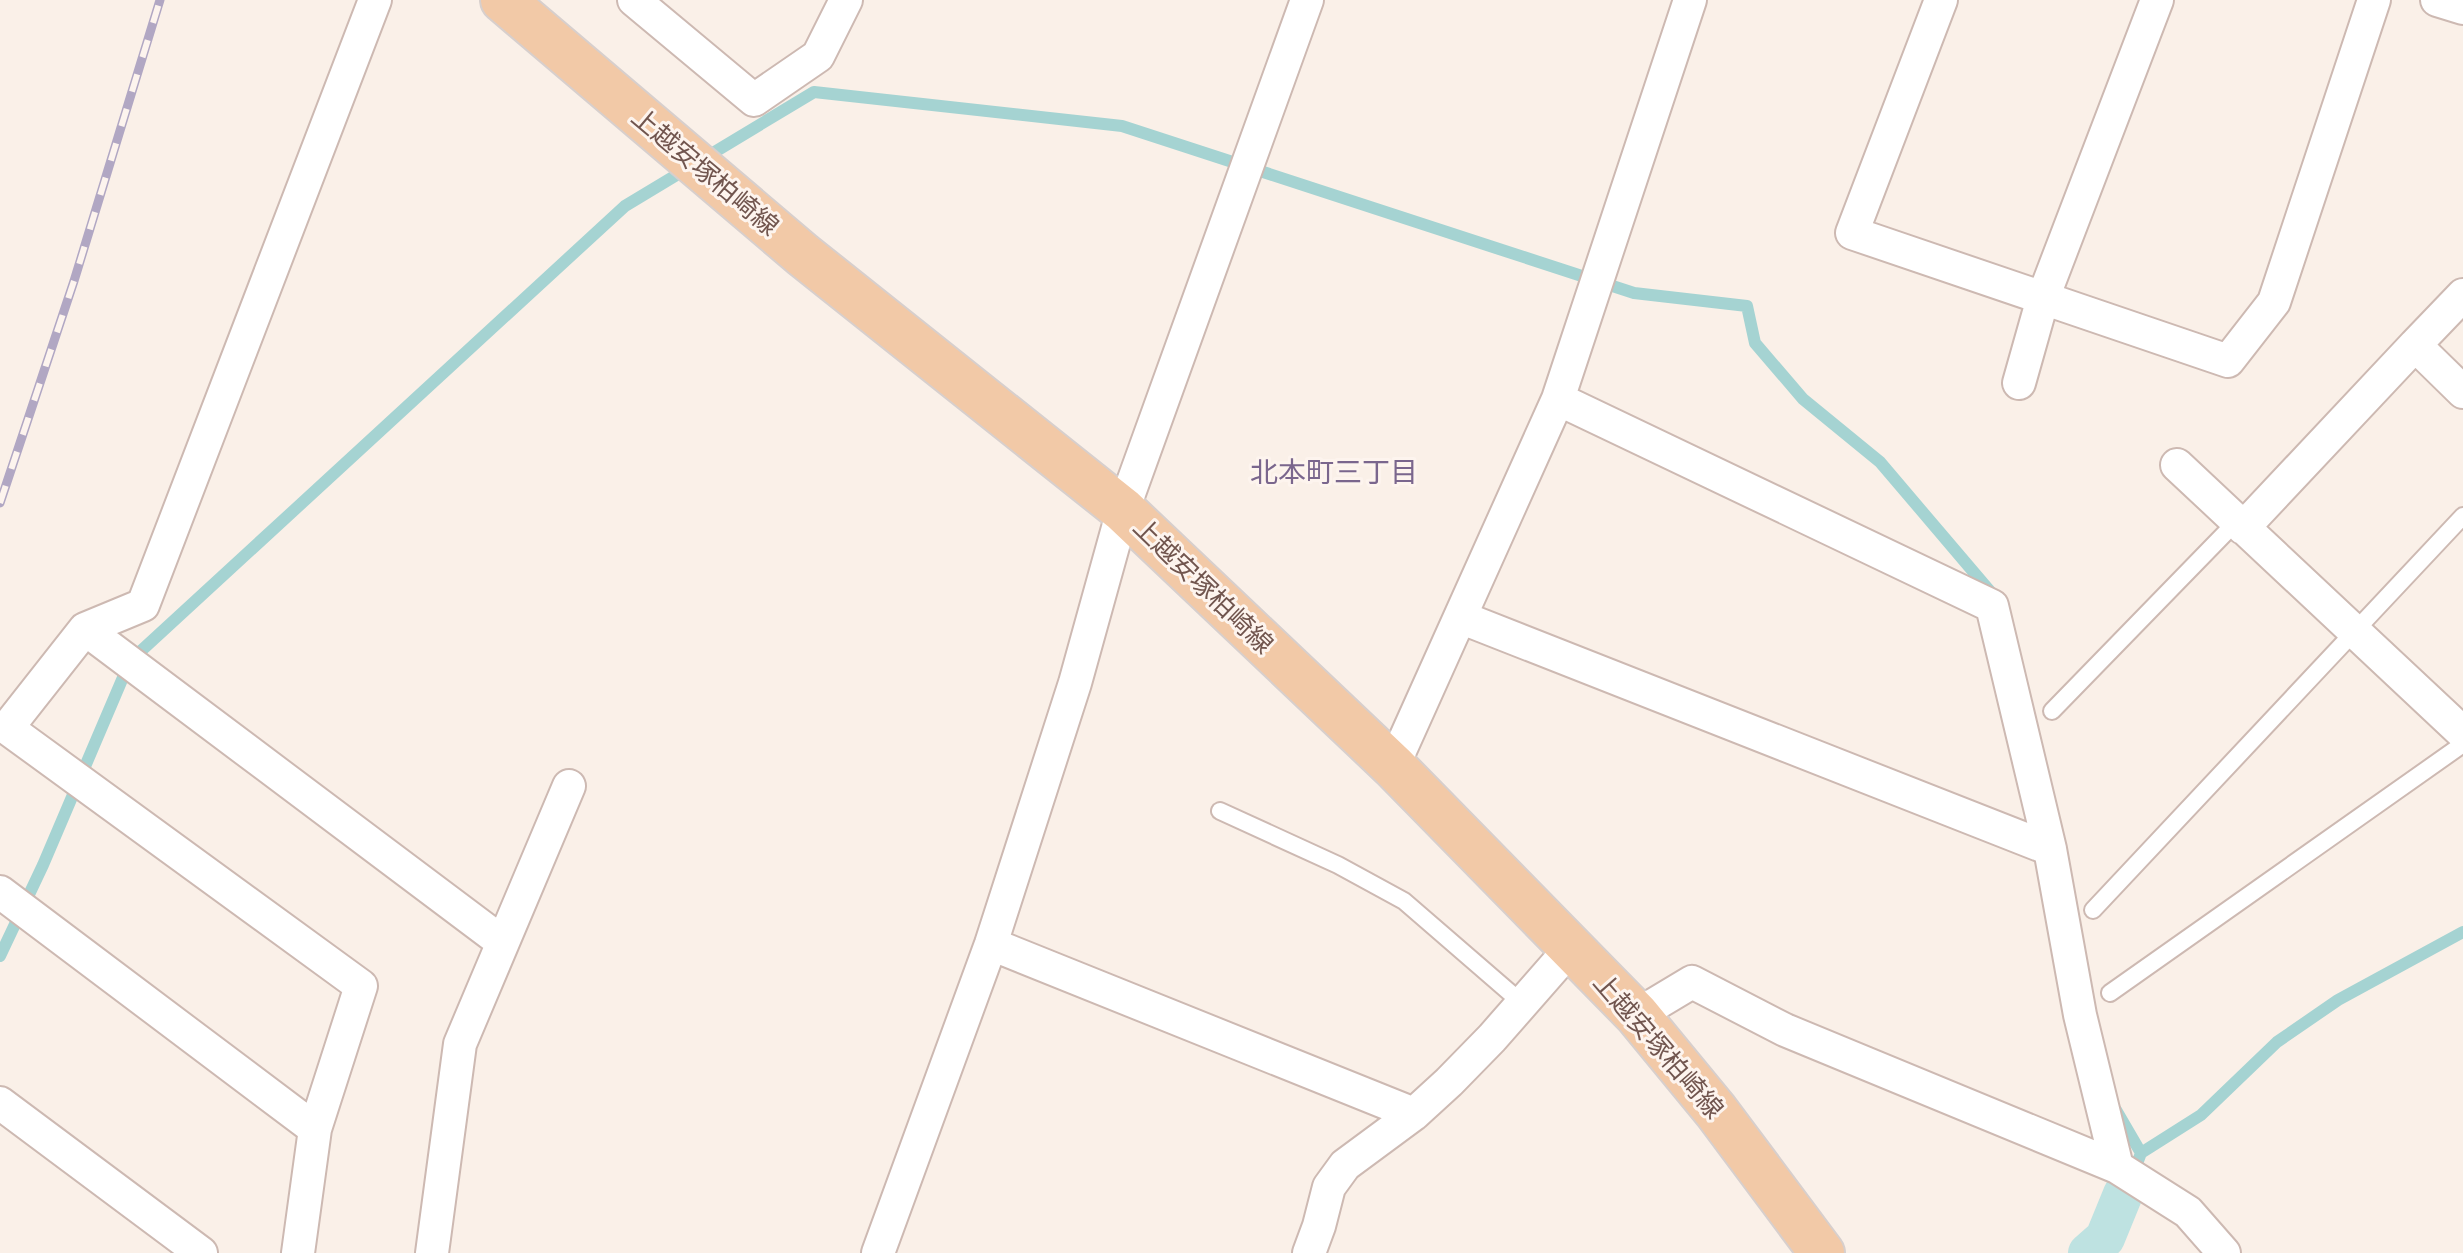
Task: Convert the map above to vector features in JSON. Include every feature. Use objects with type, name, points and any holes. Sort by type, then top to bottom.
[{"type":"main road","name":"上越安塚柏崎線","points":[[503,0],[803,255],[1123,510],[1393,766],[1637,1015],[1716,1111],[1822,1253]]},
{"type":"street","points":[[298,1253],[315,1129],[361,986],[7,728],[85,629],[143,605],[375,0]]},
{"type":"street","points":[[634,0],[754,100],[818,56],[846,0]]},
{"type":"street","points":[[878,1253],[991,944],[1075,683],[1123,510],[1307,0]]},
{"type":"street","points":[[1393,766],[1558,399],[1690,0]]},
{"type":"street","points":[[1941,0],[1852,233],[2228,361],[2274,302],[2374,0]]},
{"type":"street","points":[[2019,383],[2043,298],[2157,0]]},
{"type":"street","points":[[2437,0],[2463,8]]},
{"type":"street","points":[[2240,525],[2463,295]]},
{"type":"street","points":[[2415,345],[2463,392]]},
{"type":"street","points":[[1558,399],[1992,606],[2050,849],[2080,1015],[2117,1167]]},
{"type":"street","points":[[2177,465],[2463,733]]},
{"type":"street","points":[[1460,617],[2050,849]]},
{"type":"street","points":[[85,629],[502,942]]},
{"type":"street","points":[[432,1253],[460,1044],[569,786]]},
{"type":"street","points":[[0,892],[315,1129]]},
{"type":"street","points":[[991,944],[1414,1114]]},
{"type":"street","points":[[1309,1253],[1329,1187],[1345,1165],[1414,1114],[1471,1060],[1570,949]]},
{"type":"street","points":[[1637,1015],[1692,982],[1785,1030],[2117,1167],[2188,1212],[2224,1253]]},
{"type":"street","points":[[0,1103],[201,1253]]},
{"type":"lane","points":[[2093,910],[2463,516]]},
{"type":"lane","points":[[2052,711],[2240,525]]},
{"type":"lane","points":[[2110,993],[2463,744]]},
{"type":"lane","points":[[1220,811],[1338,865],[1404,901],[1523,1004]]},
{"type":"waterway","points":[[0,956],[43,865],[130,661],[625,206],[814,92],[1122,126],[1634,293],[1747,306],[1755,343],[1803,399],[1880,462],[1994,596]]},
{"type":"waterway","points":[[2138,1161],[2141,1153],[2201,1115],[2277,1042],[2338,1000],[2463,932]]},
{"type":"waterway","points":[[2116,1110],[2141,1153]]},
{"type":"waterway","points":[[2088,1253],[2105,1238],[2123,1194]]},
{"type":"railway","points":[[0,503],[74,281],[160,0]]},
{"type":"district","name":"北本町三丁目","points":[[1334,472]]}]
